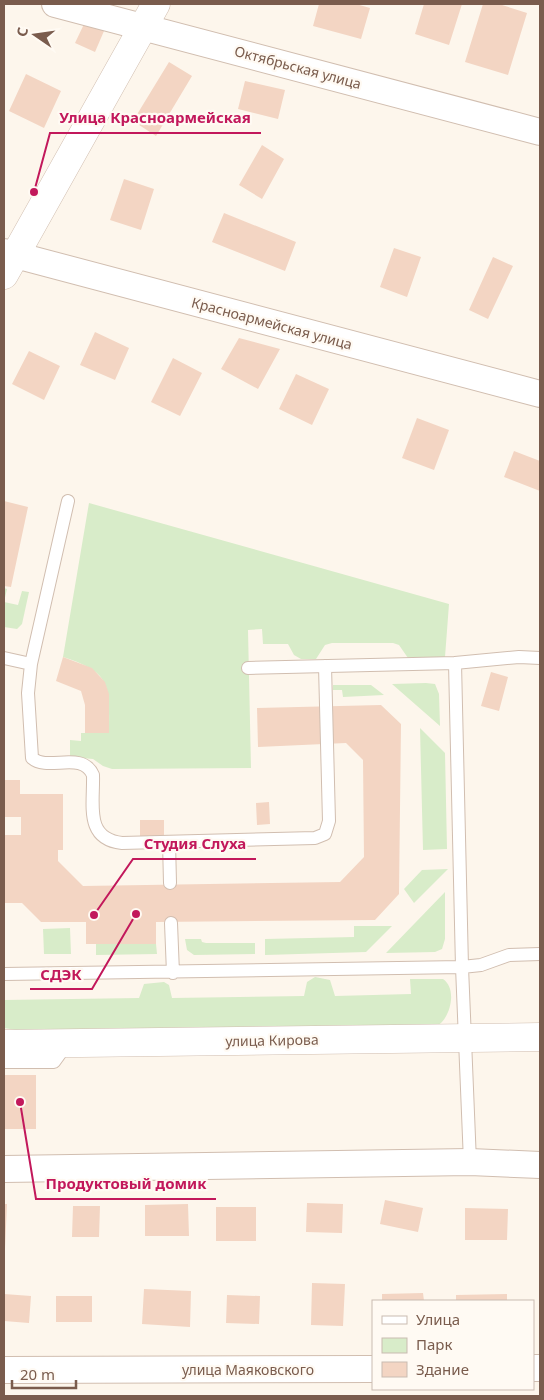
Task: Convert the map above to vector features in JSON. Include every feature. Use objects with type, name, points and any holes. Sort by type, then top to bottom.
[{"type":"street","name":"Октябрьская улица","points":[[55,4],[150,15],[540,132]]},
{"type":"street","points":[[7,261],[150,15]]},
{"type":"street","name":"Красноармейская улица","points":[[7,261],[540,394]]},
{"type":"street","name":"улица Кирова","points":[[4,1044],[540,1037]]},
{"type":"street","points":[[4,1169],[470,1162],[540,1164]]},
{"type":"street","name":"улица Маяковского","points":[[4,1370],[372,1369]]},
{"type":"lane","points":[[68,501],[31,664],[28,693],[32,758],[39,762],[82,764],[91,770],[93,775],[95,827],[105,839],[122,843],[169,842],[315,838],[325,834],[329,821],[325,666]]},
{"type":"lane","points":[[248,668],[455,663],[519,657],[540,658]]},
{"type":"lane","points":[[4,658],[31,664]]},
{"type":"lane","points":[[455,663],[463,1038],[470,1162]]},
{"type":"lane","points":[[169,842],[170,883]]},
{"type":"lane","points":[[171,923],[172,972]]},
{"type":"lane","points":[[4,974],[462,968],[481,965],[509,955],[540,954]]},
{"type":"lane","points":[[4,1062],[54,1062],[68,1042]]},
{"type":"green space","points":[[89,503],[449,604],[445,657],[408,658],[399,645],[393,643],[332,643],[325,645],[316,659],[301,659],[294,655],[288,644],[263,644],[262,629],[248,630],[251,768],[112,769],[103,766],[93,759],[70,757],[70,740],[81,741],[81,733],[109,733],[109,704],[105,683],[91,669],[63,657]]},
{"type":"green space","points":[[4,588],[7,589],[4,602]]},
{"type":"green space","points":[[22,591],[29,592],[22,624],[17,629],[4,627],[4,602],[18,605]]},
{"type":"green space","points":[[392,684],[435,684],[439,694],[440,726]]},
{"type":"green space","points":[[333,685],[371,685],[384,695],[343,697],[342,690],[333,690]]},
{"type":"green space","points":[[420,728],[445,753],[447,849],[423,850]]},
{"type":"green space","points":[[448,869],[414,903],[404,889],[422,870]]},
{"type":"green space","points":[[445,892],[445,939],[442,949],[435,952],[386,953]]},
{"type":"green space","points":[[354,926],[392,926],[366,952],[265,955],[265,939],[354,937]]},
{"type":"green space","points":[[70,928],[71,954],[44,954],[43,929]]},
{"type":"green space","points":[[185,939],[201,939],[202,942],[206,943],[255,943],[255,954],[194,955],[187,950]]},
{"type":"green space","points":[[96,944],[156,944],[157,954],[96,955]]},
{"type":"green space","points":[[315,977],[330,980],[335,996],[411,994],[410,979],[443,979],[448,984],[450,990],[449,1011],[437,1026],[16,1030],[4,1028],[4,1000],[139,998],[144,984],[164,982],[169,985],[172,998],[304,996],[307,982]]},
{"type":"building","points":[[319,4],[356,4],[370,8],[361,39],[313,26]]},
{"type":"building","points":[[424,4],[462,4],[449,45],[415,34]]},
{"type":"building","points":[[483,4],[499,4],[527,13],[508,75],[465,62]]},
{"type":"building","points":[[85,22],[104,31],[95,52],[75,43]]},
{"type":"building","points":[[169,62],[192,76],[156,136],[133,121]]},
{"type":"building","points":[[26,74],[61,91],[44,128],[9,111]]},
{"type":"building","points":[[245,81],[285,90],[278,119],[238,109]]},
{"type":"building","points":[[262,145],[284,159],[262,199],[239,185]]},
{"type":"building","points":[[124,179],[154,189],[141,230],[110,220]]},
{"type":"building","points":[[224,213],[296,242],[285,271],[212,242]]},
{"type":"building","points":[[394,248],[421,257],[407,297],[380,287]]},
{"type":"building","points":[[493,257],[513,266],[488,319],[469,310]]},
{"type":"building","points":[[95,332],[129,348],[115,380],[80,365]]},
{"type":"building","points":[[239,338],[280,349],[258,389],[221,369]]},
{"type":"building","points":[[29,351],[60,366],[44,400],[12,384]]},
{"type":"building","points":[[173,358],[202,373],[180,416],[151,402]]},
{"type":"building","points":[[296,374],[329,389],[312,425],[279,409]]},
{"type":"building","points":[[417,418],[449,430],[434,470],[402,458]]},
{"type":"building","points":[[514,451],[540,461],[540,491],[504,477]]},
{"type":"building","points":[[4,501],[28,507],[11,587],[4,586]]},
{"type":"building","points":[[63,657],[92,668],[105,682],[109,694],[109,733],[85,733],[85,705],[81,691],[56,681]]},
{"type":"building","points":[[491,672],[508,677],[499,711],[481,706]]},
{"type":"building","points":[[381,705],[401,724],[399,894],[375,920],[156,922],[156,944],[86,944],[86,922],[41,922],[22,903],[4,903],[4,835],[21,835],[21,817],[4,817],[4,780],[20,780],[20,794],[63,794],[63,850],[58,850],[58,861],[83,886],[340,882],[364,857],[363,760],[346,743],[258,747],[257,708]]},
{"type":"building","points":[[269,802],[270,824],[257,825],[256,803]]},
{"type":"building","points":[[140,820],[164,820],[164,837],[140,836]]},
{"type":"building","points":[[4,1075],[36,1075],[36,1129],[4,1129]]},
{"type":"building","points":[[385,1200],[423,1208],[418,1232],[380,1224]]},
{"type":"building","points":[[307,1203],[343,1204],[342,1233],[306,1232]]},
{"type":"building","points":[[4,1204],[7,1204],[5,1249],[4,1249]]},
{"type":"building","points":[[188,1204],[189,1236],[145,1236],[145,1205]]},
{"type":"building","points":[[73,1206],[100,1206],[99,1237],[72,1237]]},
{"type":"building","points":[[216,1207],[256,1207],[256,1241],[216,1241]]},
{"type":"building","points":[[465,1208],[508,1209],[507,1240],[465,1240]]},
{"type":"building","points":[[312,1283],[345,1284],[343,1326],[311,1325]]},
{"type":"building","points":[[144,1289],[191,1291],[190,1327],[142,1324]]},
{"type":"building","points":[[423,1293],[424,1300],[382,1300],[382,1294]]},
{"type":"building","points":[[4,1294],[31,1296],[29,1323],[4,1321]]},
{"type":"building","points":[[507,1294],[507,1300],[456,1300],[456,1295]]},
{"type":"building","points":[[227,1295],[260,1296],[259,1324],[226,1323]]},
{"type":"building","points":[[56,1296],[92,1296],[92,1322],[56,1322]]},
{"type":"place","name":"Улица Красноармейская","points":[[34,192]]},
{"type":"place","name":"СДЭК","points":[[136,914]]},
{"type":"place","name":"Студия Слуха","points":[[94,915]]},
{"type":"place","name":"Продуктовый домик","points":[[20,1102]]}]
